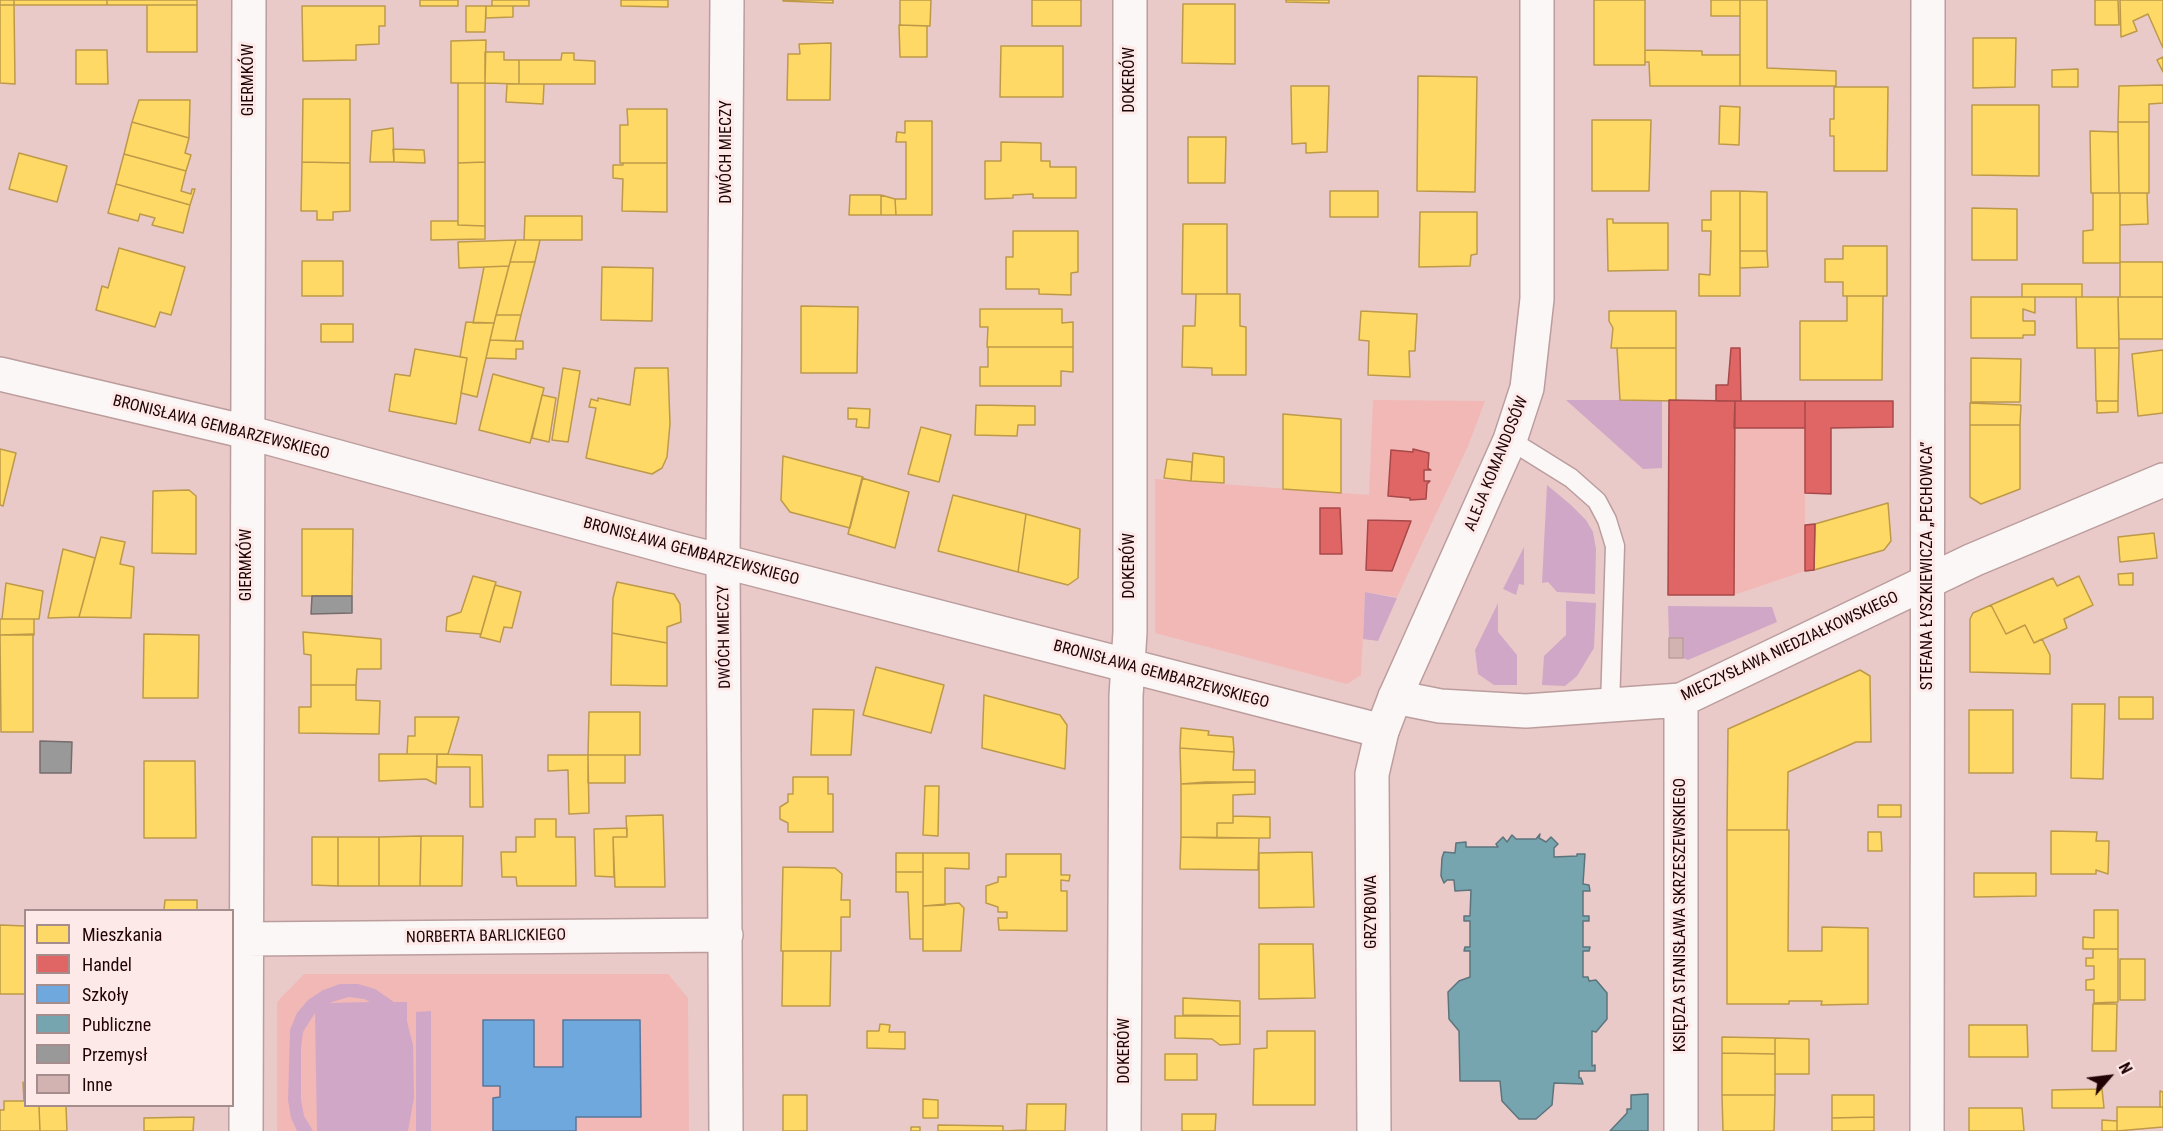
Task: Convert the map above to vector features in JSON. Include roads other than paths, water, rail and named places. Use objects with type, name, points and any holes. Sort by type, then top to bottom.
[{"type":"street","name":"GIERMKÓW","points":[[246,1131],[249,0]]},
{"type":"street","name":"DWÓCH MIECZY","points":[[726,1131],[723,560],[727,0]]},
{"type":"street","name":"DOKERÓW","points":[[1124,1131],[1126,708],[1129,668],[1130,0]]},
{"type":"street","name":"ALEJA KOMANDOSÓW","points":[[1395,697],[1510,440],[1527,388],[1537,299],[1537,0]]},
{"type":"street","name":"STEFANA ŁYSZKIEWICZA „PECHOWCA”","points":[[1927,1131],[1928,0]]},
{"type":"street","name":"BRONISŁAWA GEMBARZEWSKIEGO","points":[[0,374],[247,432],[679,550],[1129,668],[1382,730]]},
{"type":"street","name":"MIECZYSŁAWA NIEDZIAŁKOWSKIEGO","points":[[1395,697],[1440,706],[1526,711],[1610,707],[1681,700],[1928,581],[2163,480]]},
{"type":"street","name":"GRZYBOWA","points":[[1374,1131],[1372,774],[1382,730],[1395,697]]},
{"type":"street","name":"KSIĘDZA STANISŁAWA SKRZESZEWSKIEGO","points":[[1681,700],[1681,1131]]},
{"type":"street","name":"NORBERTA BARLICKIEGO","points":[[246,939],[726,935]]},
{"type":"lane","points":[[1510,440],[1570,478],[1597,501],[1607,520],[1615,546],[1610,707]]}]
